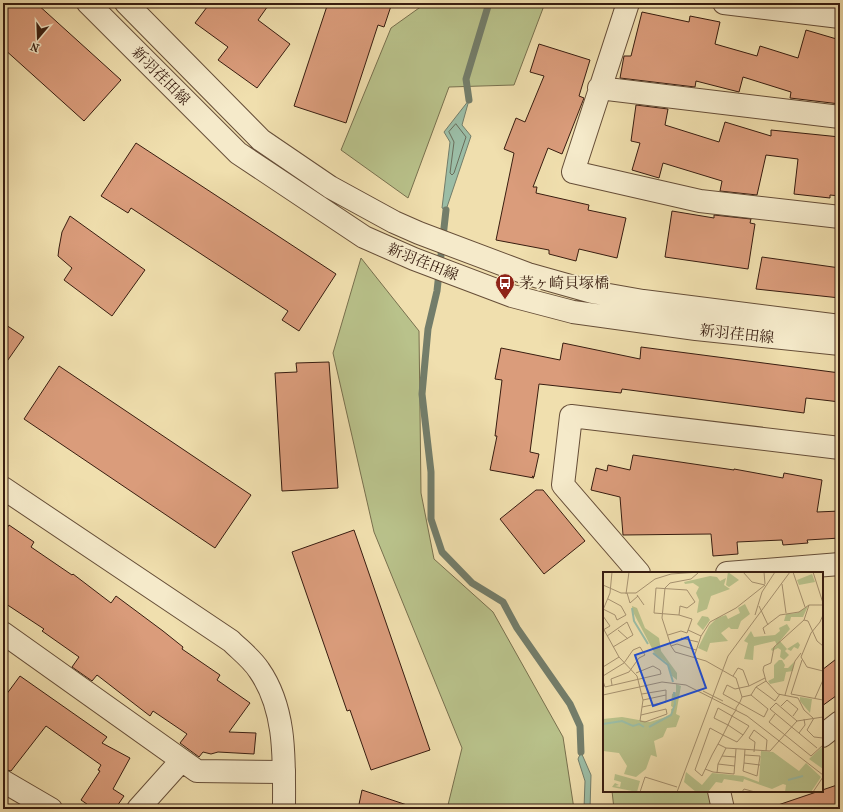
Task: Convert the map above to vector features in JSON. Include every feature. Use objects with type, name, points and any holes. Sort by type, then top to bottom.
[{"type":"street","name":"新羽荏田線","points":[[88,3],[238,153],[364,237],[414,259],[512,296],[596,316],[696,329],[840,344]]},
{"type":"street","name":"新羽荏田線","points":[[126,3],[261,140],[330,187],[419,234],[528,274],[592,292],[643,301],[840,326]]},
{"type":"street","points":[[628,3],[599,88],[573,172],[700,201],[840,217]]},
{"type":"street","points":[[724,3],[840,17]]},
{"type":"street","points":[[599,88],[840,117]]},
{"type":"street","points":[[638,572],[563,485],[571,416],[840,448]]},
{"type":"street","points":[[5,496],[231,642],[259,669],[273,695],[280,717],[284,772],[284,809]]},
{"type":"street","points":[[740,572],[840,564]]},
{"type":"street","points":[[3,632],[197,771],[284,772]]},
{"type":"street","points":[[823,735],[840,722]]},
{"type":"street","points":[[138,809],[180,760]]},
{"type":"street","points":[[3,781],[51,809]]},
{"type":"street","points":[[719,792],[723,809]]},
{"type":"shaded area","points":[[426,3],[545,3],[514,85],[449,87],[408,198],[341,150],[391,28]]},
{"type":"shaded area","points":[[361,258],[419,331],[421,493],[434,559],[493,612],[563,737],[574,809],[447,809],[462,748],[374,532],[333,353]]},
{"type":"shaded area","points":[[612,792],[713,792],[716,809],[614,809]]},
{"type":"water","points":[[469,100],[462,125],[471,136],[446,210],[442,208],[450,142],[444,132]]},
{"type":"water","points":[[581,752],[591,775],[590,809],[584,809],[585,781],[578,759]]},
{"type":"building","points":[[3,3],[36,3],[121,80],[84,121],[3,48]]},
{"type":"building","points":[[210,3],[270,3],[258,20],[290,44],[257,88],[218,60],[228,47],[195,23]]},
{"type":"building","points":[[328,3],[392,3],[384,27],[378,25],[346,123],[294,106]]},
{"type":"building","points":[[642,12],[689,22],[690,16],[720,22],[715,44],[757,56],[760,46],[798,58],[806,30],[840,40],[840,104],[790,98],[791,92],[743,77],[739,92],[696,81],[695,87],[620,78],[624,56],[631,56]]},
{"type":"building","points":[[539,44],[590,60],[579,96],[584,98],[562,154],[548,148],[533,187],[537,187],[536,193],[589,205],[588,210],[626,218],[617,258],[579,249],[576,261],[549,254],[549,250],[496,240],[514,153],[504,149],[516,118],[525,122],[544,76],[530,72]]},
{"type":"building","points":[[636,105],[668,109],[665,125],[719,142],[725,122],[771,136],[771,130],[840,137],[840,196],[830,195],[830,198],[794,194],[798,159],[766,155],[757,195],[720,191],[722,181],[663,163],[659,178],[632,170],[640,143],[631,141]]},
{"type":"building","points":[[136,143],[336,274],[299,331],[282,320],[288,311],[131,208],[128,213],[101,196]]},
{"type":"building","points":[[672,211],[714,218],[714,215],[751,219],[750,223],[755,224],[748,269],[665,257]]},
{"type":"building","points":[[70,216],[145,270],[112,316],[64,280],[72,268],[58,256],[62,232]]},
{"type":"building","points":[[762,257],[840,268],[840,298],[756,289]]},
{"type":"building","points":[[3,323],[24,337],[3,367]]},
{"type":"building","points":[[563,343],[640,359],[641,347],[840,373],[840,402],[806,398],[804,413],[622,389],[621,393],[539,384],[530,452],[539,454],[534,477],[532,476],[534,478],[490,470],[497,436],[495,436],[502,380],[495,379],[501,348],[560,360]]},
{"type":"building","points":[[329,362],[338,488],[282,491],[275,373],[297,372],[296,363]]},
{"type":"building","points":[[59,366],[251,495],[215,548],[24,419]]},
{"type":"building","points":[[633,455],[734,469],[783,478],[784,473],[822,480],[817,512],[840,511],[840,538],[807,540],[808,543],[783,545],[782,540],[737,542],[738,554],[713,556],[711,534],[623,535],[620,497],[591,490],[596,468],[607,471],[608,465],[630,470]]},
{"type":"building","points":[[536,490],[543,490],[585,541],[544,574],[500,519]]},
{"type":"building","points":[[9,525],[34,542],[31,547],[72,575],[73,574],[111,603],[116,596],[183,647],[182,649],[220,675],[217,680],[250,703],[229,732],[256,733],[254,754],[218,752],[211,754],[203,752],[199,757],[180,743],[187,734],[153,711],[150,716],[97,675],[92,681],[72,667],[79,657],[42,631],[44,629],[3,602],[3,534]]},
{"type":"building","points":[[354,530],[430,750],[371,770],[350,710],[347,711],[292,552]]},
{"type":"building","points":[[840,656],[840,693],[823,705],[823,669]]},
{"type":"building","points":[[20,676],[107,737],[102,743],[130,758],[113,789],[124,796],[115,809],[94,809],[81,800],[100,771],[98,770],[101,765],[46,726],[11,771],[3,769],[3,699]]},
{"type":"building","points":[[840,784],[840,809],[776,809],[775,806],[816,792],[823,792],[823,790]]},
{"type":"building","points":[[362,790],[410,806],[410,809],[358,809]]},
{"type":"waterway","points":[[469,100],[466,79],[489,3]]},
{"type":"waterway","points":[[446,210],[437,291],[428,329],[422,394],[431,472],[431,519],[442,552],[472,583],[503,602],[517,628],[570,704],[580,726],[581,752]]},
{"type":"place","name":"茅ヶ崎貝塚橋","points":[[505,300]]}]
